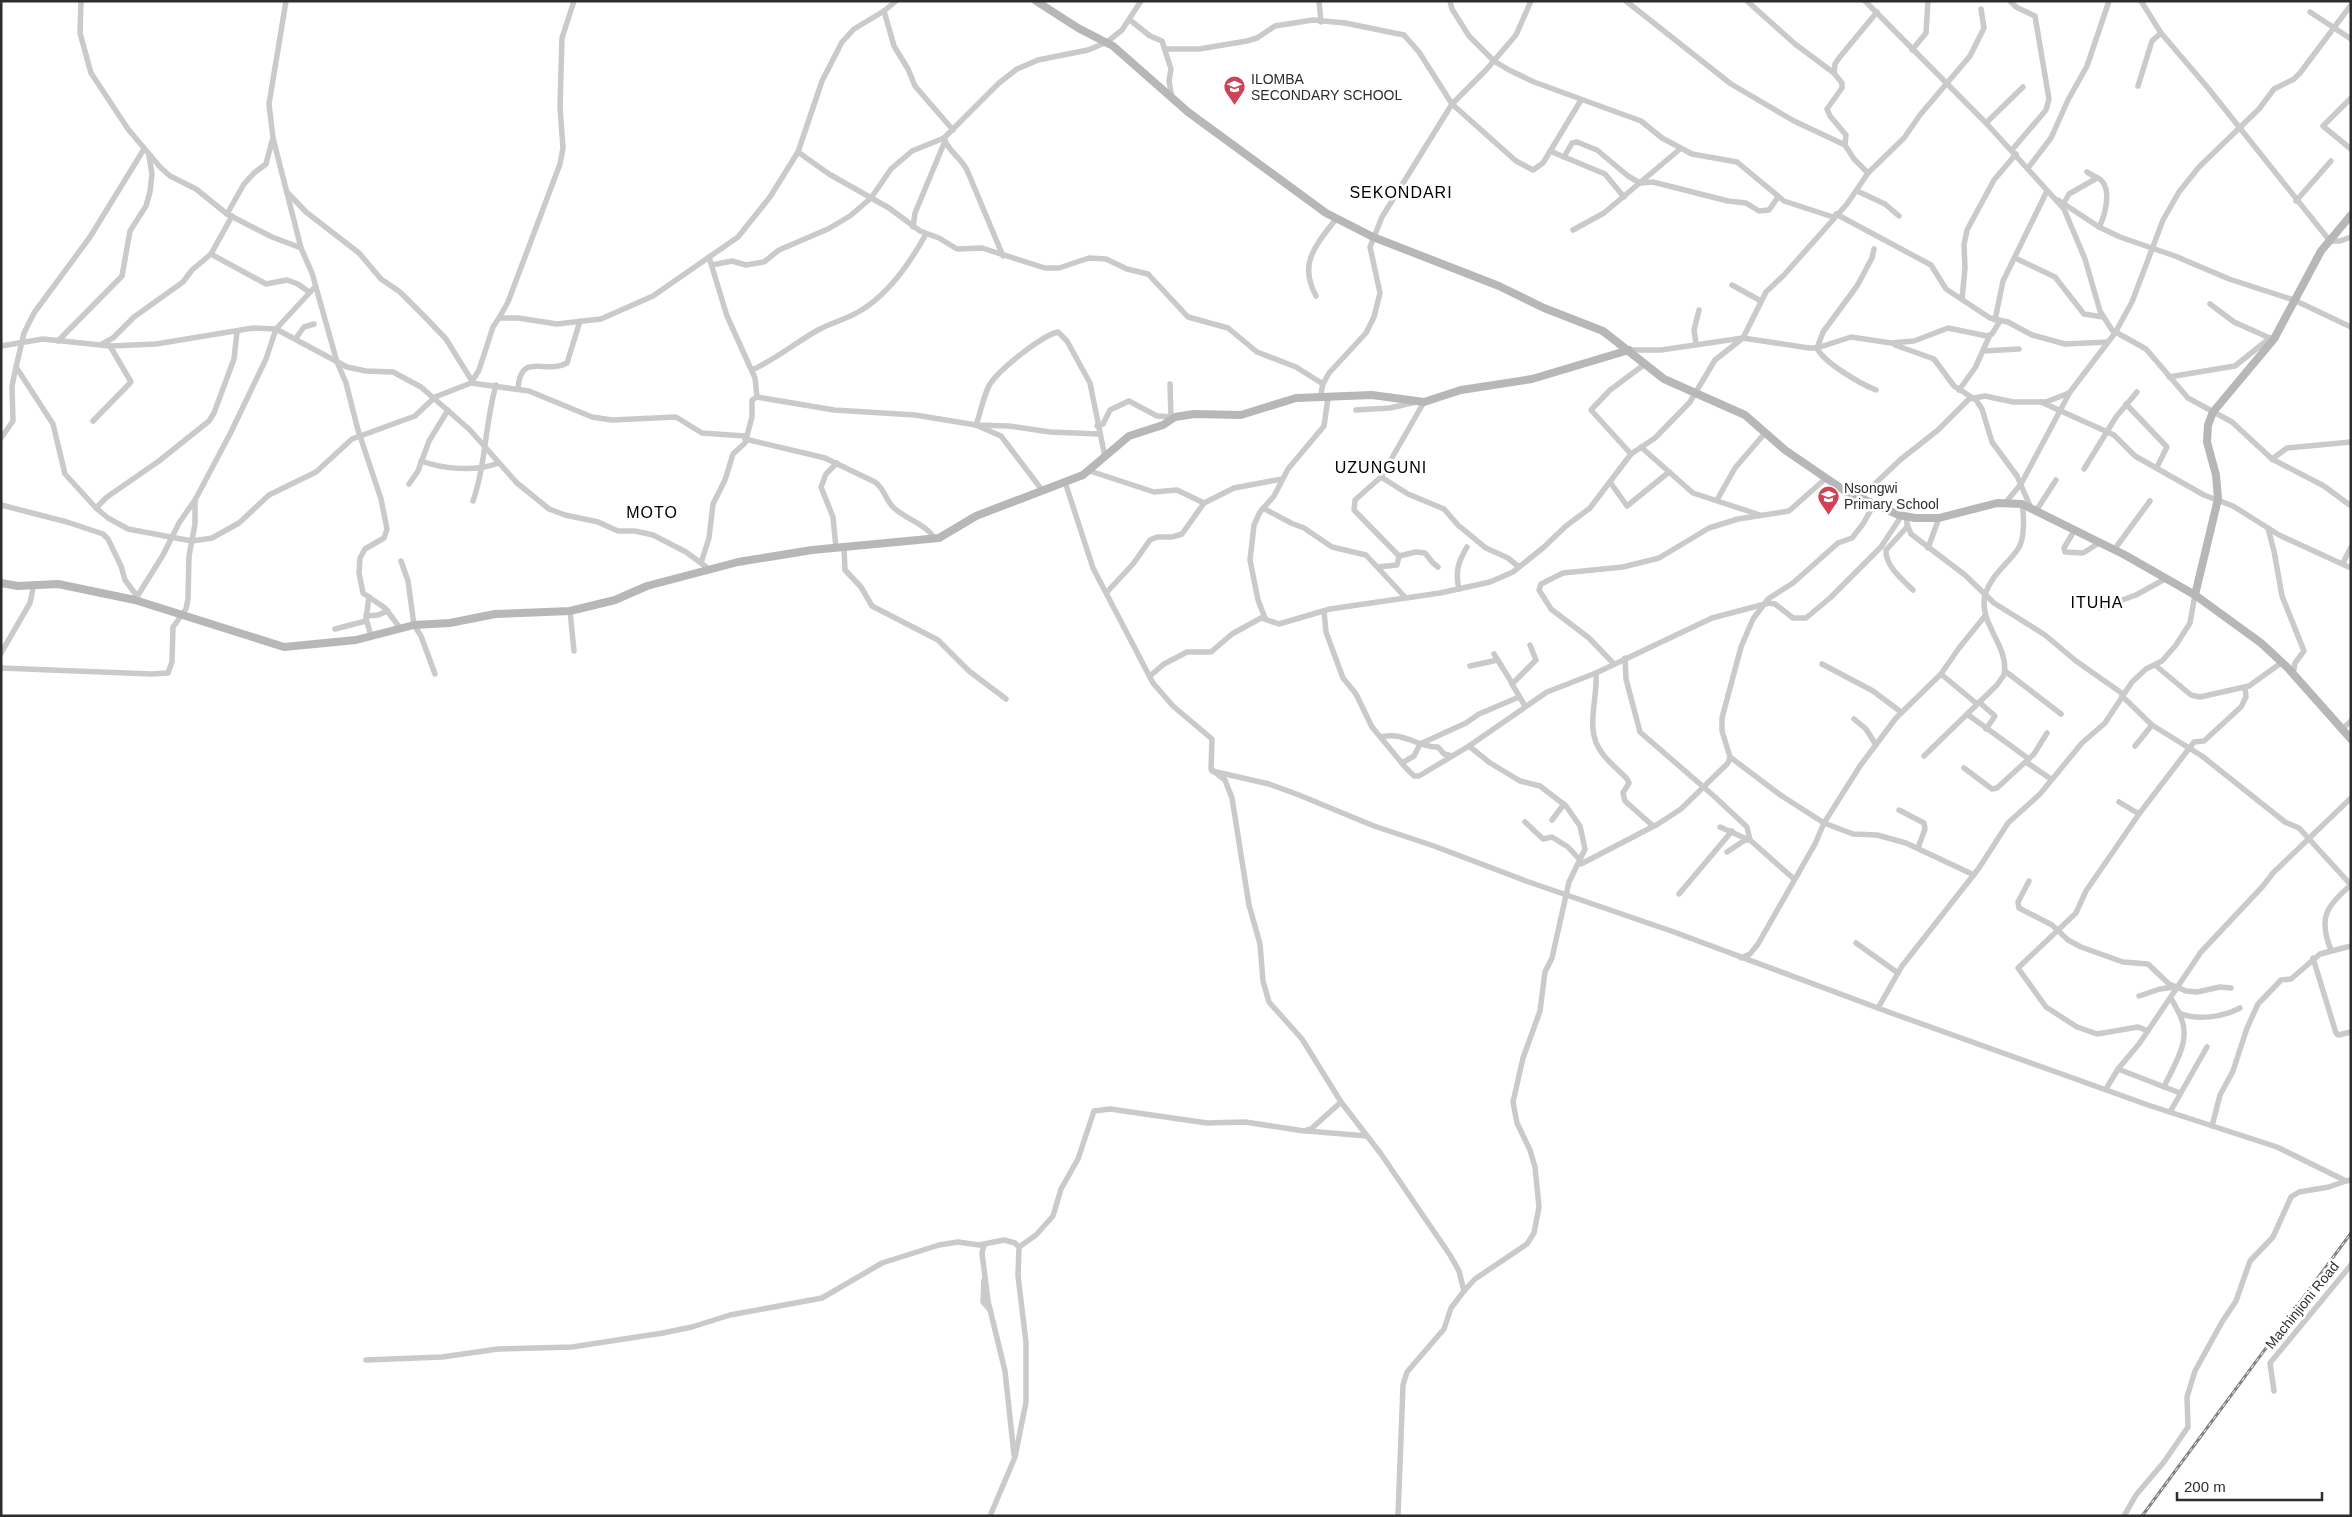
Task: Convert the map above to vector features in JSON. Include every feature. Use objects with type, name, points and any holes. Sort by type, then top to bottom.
[{"type":"street","points":[[81,1],[80,33],[91,73],[128,129],[164,172],[196,189],[230,215],[272,237],[301,248]]},
{"type":"street","points":[[286,1],[269,104],[273,138],[301,248],[316,287],[337,362],[346,383],[360,435],[378,488],[387,529],[384,538],[365,549],[360,558],[359,576],[363,593],[388,611],[400,628]]},
{"type":"street","points":[[472,382],[479,370],[493,327],[508,302],[560,164],[563,148],[560,107],[562,38],[574,1]]},
{"type":"street","points":[[499,318],[518,318],[557,324],[601,319],[644,301],[738,237],[754,220],[798,152],[822,81],[842,42],[854,29],[884,11],[896,1]]},
{"type":"street","points":[[1036,1],[1078,28],[1107,42],[1172,99],[1293,190],[1336,219],[1373,237],[1499,286],[1544,308],[1593,326],[1628,350],[1664,379],[1740,412],[1839,488],[1904,516],[1939,518],[2006,502],[2022,504],[2114,550],[2195,595],[2261,643],[2293,674],[2351,739]]},
{"type":"street","points":[[913,227],[915,213],[944,139],[999,83],[1017,69],[1038,60],[1088,50],[1107,42],[1118,34],[1130,20],[1141,1]]},
{"type":"street","points":[[1319,1],[1321,22]]},
{"type":"street","points":[[1450,1],[1460,23],[1494,61],[1524,78],[1640,121],[1658,136],[1680,149],[1702,157],[1737,162],[1778,197],[1835,216],[1932,265],[1945,288],[1997,321],[2008,322],[2032,335],[2065,344],[2108,342]]},
{"type":"street","points":[[1265,618],[1258,600],[1250,560],[1254,525],[1263,508],[1274,496],[1282,479],[1324,426],[1322,384],[1329,372],[1366,333],[1374,317],[1380,293],[1370,247],[1373,237],[1386,208],[1452,104],[1494,61],[1516,35],[1531,1]]},
{"type":"street","points":[[1626,1],[1731,84],[1794,121],[1845,145],[1854,159],[1868,173]]},
{"type":"street","points":[[1747,1],[1795,44],[1834,73],[1842,83],[1842,88],[1827,109],[1830,116],[1846,135],[1845,145]]},
{"type":"street","points":[[1865,1],[2014,152],[2055,198],[2072,223],[2103,317],[2116,333],[2146,349],[2188,398],[2232,422],[2272,459],[2324,486],[2351,506]]},
{"type":"street","points":[[1912,50],[1926,33],[1928,1]]},
{"type":"street","points":[[1962,299],[1966,268],[1964,245],[1967,230],[1994,180],[2046,110],[2049,99],[2035,16],[2016,7],[2010,1]]},
{"type":"street","points":[[2028,168],[2051,138],[2068,100],[2087,66],[2110,1]]},
{"type":"street","points":[[2141,1],[2161,33],[2208,88],[2330,241]]},
{"type":"street","points":[[2006,502],[2021,484],[2070,392],[2116,333],[2132,302],[2164,220],[2179,192],[2199,168],[2259,109],[2274,89],[2294,79],[2300,73],[2351,5]]},
{"type":"street","points":[[1150,676],[1164,664],[1187,652],[1211,652],[1235,632],[1259,618],[1265,618],[1279,624],[1324,611],[1459,589],[1504,577],[1519,568],[1566,526],[1590,508],[1631,454],[1663,431],[1696,393],[1715,360],[1743,338],[1761,301],[1857,191],[1868,173],[1904,138],[1970,56],[1980,38],[1984,23],[1981,10]]},
{"type":"street","points":[[884,11],[894,46],[908,69],[914,86],[953,130]]},
{"type":"street","points":[[1834,73],[1835,64],[1839,58],[1876,12]]},
{"type":"street","points":[[2310,12],[2336,27],[2351,39]]},
{"type":"street","points":[[1130,20],[1150,36],[1161,40],[1171,69],[1169,81],[1172,99]]},
{"type":"street","points":[[1165,49],[1199,49],[1225,45],[1253,39],[1282,23],[1313,20],[1340,22],[1404,35],[1419,52],[1452,104],[1527,168],[1537,168],[1550,151],[1580,100]]},
{"type":"street","points":[[2138,86],[2152,41],[2161,33]]},
{"type":"street","points":[[1986,123],[2023,87]]},
{"type":"street","points":[[2351,98],[2323,126],[2351,149]]},
{"type":"street","points":[[100,344],[113,338],[134,317],[183,282],[189,273],[211,254],[244,184],[254,172],[266,164],[273,138]]},
{"type":"street","points":[[712,265],[732,261],[746,264],[764,262],[779,250],[828,229],[850,216],[871,198],[887,173],[912,151],[944,139]]},
{"type":"street","points":[[944,139],[960,158],[967,170],[1003,256]]},
{"type":"street","points":[[1564,157],[1572,143],[1578,142],[1602,153],[1628,176],[1640,183],[1657,183],[1746,204],[1764,212],[1769,210],[1778,197]]},
{"type":"street","points":[[1573,230],[1604,213],[1680,149]]},
{"type":"street","points":[[58,341],[122,276],[130,232],[146,206],[150,192],[152,174],[146,151]]},
{"type":"street","points":[[1,438],[13,421],[12,386],[18,355],[23,343],[24,333],[34,313],[90,237],[146,151]]},
{"type":"street","points":[[1550,151],[1605,174],[1624,197]]},
{"type":"street","points":[[798,152],[913,227],[939,238],[957,249],[982,248],[1038,267],[1053,269],[1095,258],[1106,259],[1127,269],[1148,274],[1188,317],[1228,328],[1257,352],[1296,367],[1322,384]]},
{"type":"street","points":[[2296,200],[2331,160]]},
{"type":"street","points":[[2087,172],[2097,178],[2105,187],[2107,208],[2099,227]]},
{"type":"street","points":[[2064,203],[2069,194],[2097,178]]},
{"type":"street","points":[[285,191],[306,212],[358,253],[381,278],[400,292],[425,317],[446,339],[472,382]]},
{"type":"street","points":[[1857,191],[1885,204],[1899,216]]},
{"type":"street","points":[[1958,408],[1962,391],[1984,351],[1997,321],[2002,283],[2048,191]]},
{"type":"street","points":[[2055,198],[2099,227],[2127,240],[2153,248],[2229,279],[2294,300],[2351,326]]},
{"type":"street","points":[[1878,1008],[1898,973],[1953,899],[1974,875],[2006,826],[2040,794],[2087,738],[2105,723],[2122,695],[2140,673],[2167,656],[2184,634],[2193,613],[2195,595],[2218,500],[2216,475],[2207,442],[2208,425],[2213,412],[2272,339],[2330,241],[2351,215]]},
{"type":"street","points":[[1316,296],[1308,284],[1307,275],[1310,256],[1336,219]]},
{"type":"street","points":[[752,370],[778,357],[818,330],[868,305],[904,272],[908,261],[919,250],[926,234]]},
{"type":"street","points":[[2330,241],[2340,241],[2351,237]]},
{"type":"street","points":[[1874,249],[1872,258],[1854,292],[1823,332],[1817,348],[1822,357],[1853,379],[1876,390]]},
{"type":"street","points":[[211,254],[266,284],[286,280],[309,292]]},
{"type":"street","points":[[710,257],[726,316],[758,385],[757,397]]},
{"type":"street","points":[[2015,258],[2055,276],[2084,314],[2103,317]]},
{"type":"street","points":[[1732,285],[1761,301]]},
{"type":"street","points":[[136,598],[179,523],[195,500],[256,381],[276,329],[309,292],[316,287]]},
{"type":"street","points":[[2210,304],[2234,322],[2272,339]]},
{"type":"street","points":[[1696,344],[1694,330],[1699,310]]},
{"type":"street","points":[[518,388],[521,374],[529,366],[566,365],[580,321]]},
{"type":"street","points":[[296,338],[304,327],[314,324]]},
{"type":"street","points":[[1,346],[38,340],[110,346],[166,344],[210,334],[237,332],[253,328],[276,329],[296,338],[337,362],[359,370],[393,372],[407,378],[435,397],[483,444],[498,463],[527,492],[556,513],[594,521],[618,531],[635,531],[653,535],[675,545],[709,569]]},
{"type":"street","points":[[1891,343],[1921,340],[1948,328],[1976,335],[1990,335]]},
{"type":"street","points":[[96,508],[107,497],[159,461],[208,421],[214,413],[234,359],[237,332]]},
{"type":"street","points":[[976,425],[985,395],[995,378],[1036,344],[1058,332],[1067,341],[1090,383],[1104,457]]},
{"type":"street","points":[[1356,410],[1390,408],[1420,402],[1461,390],[1532,379],[1628,350],[1661,350],[1743,338],[1817,348],[1851,337],[1891,343],[1934,359],[1951,384],[1973,398],[1982,409],[1992,442],[2021,484],[2033,509]]},
{"type":"street","points":[[2169,377],[2235,366],[2272,339]]},
{"type":"street","points":[[93,421],[131,382],[110,346]]},
{"type":"street","points":[[1984,351],[2020,349]]},
{"type":"street","points":[[1631,454],[1591,410],[1610,390],[1645,364]]},
{"type":"street","points":[[16,367],[53,424],[65,474],[96,508],[108,518],[128,529],[192,541],[212,538],[238,522],[263,499],[283,487],[316,472],[348,441],[415,416],[435,397],[472,382],[518,388],[592,417],[612,420],[676,417],[702,433],[745,438],[825,458],[880,485],[891,506],[925,528],[935,539]]},
{"type":"street","points":[[1170,384],[1173,417]]},
{"type":"street","points":[[473,501],[496,385]]},
{"type":"street","points":[[1860,498],[1900,460],[1942,426],[1958,408],[1973,398],[1985,396],[2008,402],[2041,402],[2050,401],[2070,392]]},
{"type":"street","points":[[2084,469],[2126,404],[2138,392]]},
{"type":"street","points":[[1097,426],[1103,424],[1110,410],[1129,401],[1156,416],[1173,417],[1194,414],[1257,412],[1291,399],[1372,395],[1420,402]]},
{"type":"street","points":[[701,563],[710,538],[713,504],[723,486],[733,454],[743,446],[752,417],[752,400],[757,397],[834,410],[915,416],[976,425],[1009,426],[1050,432],[1099,434]]},
{"type":"street","points":[[1399,556],[1353,508],[1355,500],[1381,478],[1420,402]]},
{"type":"street","points":[[2041,402],[2118,438],[2135,456],[2204,495],[2218,500],[2301,546],[2351,568]]},
{"type":"street","points":[[2126,404],[2167,447],[2157,467]]},
{"type":"street","points":[[409,484],[429,441],[448,410]]},
{"type":"street","points":[[1,583],[18,586],[58,584],[136,598],[181,616],[284,646],[344,641],[414,625],[450,623],[505,613],[570,611],[615,600],[647,586],[709,569],[791,552],[935,539],[947,535],[976,516],[1090,471],[1129,436],[1163,424],[1173,417]]},
{"type":"street","points":[[976,425],[1004,439],[1042,490]]},
{"type":"street","points":[[1717,500],[1736,468],[1765,433]]},
{"type":"street","points":[[2272,459],[2287,448],[2351,442]]},
{"type":"street","points":[[1641,447],[1693,493],[1761,515]]},
{"type":"street","points":[[421,461],[480,469],[498,463]]},
{"type":"street","points":[[837,463],[826,474],[821,487],[833,517],[845,570],[862,587],[872,606],[938,640],[969,671],[1006,699]]},
{"type":"street","points":[[1090,471],[1154,492],[1177,490],[1204,503]]},
{"type":"street","points":[[1610,482],[1627,506],[1669,472]]},
{"type":"street","points":[[1381,478],[1408,494],[1444,509],[1458,525],[1486,548],[1508,558],[1519,568]]},
{"type":"street","points":[[1107,592],[1133,564],[1150,540],[1157,537],[1167,538],[1182,534],[1204,503],[1234,488],[1282,479]]},
{"type":"street","points":[[1614,664],[1589,638],[1551,609],[1539,590],[1541,584],[1563,573],[1623,567],[1658,558],[1709,528],[1738,519],[1790,510],[1825,479]]},
{"type":"street","points":[[2033,509],[2056,480]]},
{"type":"street","points":[[1065,482],[1093,568],[1150,676],[1167,700],[1212,739],[1212,771]]},
{"type":"street","points":[[1,668],[165,674],[172,667],[173,627],[181,616],[188,599],[189,556],[195,524],[195,500]]},
{"type":"street","points":[[2114,550],[2150,501]]},
{"type":"street","points":[[1580,863],[1653,826],[1689,802],[1702,786],[1728,764],[1730,757],[1722,731],[1722,718],[1740,647],[1753,618],[1763,604],[1793,583],[1838,543],[1852,538],[1863,524],[1874,504]]},
{"type":"street","points":[[1924,756],[2002,679],[2005,671],[1998,640],[1983,609],[1986,595],[1998,571],[2020,547],[2024,524],[2022,504]]},
{"type":"street","points":[[1,505],[67,522],[103,534],[108,539],[121,566],[125,580],[136,598]]},
{"type":"street","points":[[1263,508],[1304,528],[1332,547],[1366,555],[1405,597]]},
{"type":"street","points":[[1904,516],[1912,534],[1966,575],[1986,595],[2022,622],[2045,635],[2122,695],[2152,725],[2190,748],[2285,822],[2299,828],[2307,839],[2351,885],[2332,901],[2328,913],[2324,931],[2330,950]]},
{"type":"street","points":[[1324,611],[1326,632],[1340,674],[1356,694],[1370,724],[1414,776],[1419,776],[1469,746],[1525,706],[1557,687],[1596,673],[1712,618],[1763,604],[1775,604],[1792,618],[1808,616],[1865,565],[1904,516]]},
{"type":"street","points":[[1928,548],[1939,518]]},
{"type":"street","points":[[1908,527],[1886,550],[1886,555],[1894,569],[1913,590]]},
{"type":"street","points":[[2268,528],[2282,596],[2304,651],[2295,663],[2293,674]]},
{"type":"street","points":[[2074,531],[2064,548],[2065,552],[2083,553],[2099,543]]},
{"type":"street","points":[[1459,589],[1456,578],[1457,565],[1467,547]]},
{"type":"street","points":[[2343,563],[2351,547]]},
{"type":"street","points":[[1399,556],[1416,552],[1425,553],[1438,566]]},
{"type":"street","points":[[1378,567],[1397,565],[1399,556]]},
{"type":"street","points":[[401,562],[408,581],[414,625],[421,636],[435,674]]},
{"type":"street","points":[[2100,608],[2136,595],[2165,579]]},
{"type":"street","points":[[1,653],[30,603],[34,584]]},
{"type":"street","points":[[369,597],[366,619],[371,636]]},
{"type":"street","points":[[335,629],[388,611]]},
{"type":"street","points":[[570,611],[574,651]]},
{"type":"street","points":[[1740,958],[1750,954],[1758,944],[1815,844],[1824,823],[1860,766],[1901,712],[1941,674],[1985,616]]},
{"type":"street","points":[[1512,683],[1536,660],[1530,646]]},
{"type":"street","points":[[1470,666],[1496,657],[1525,706]]},
{"type":"street","points":[[1625,658],[1626,679],[1640,732],[1746,827],[1750,840]]},
{"type":"street","points":[[2155,664],[2196,697],[2245,688],[2281,662]]},
{"type":"street","points":[[1822,664],[1873,690],[1901,712]]},
{"type":"street","points":[[2005,671],[2060,714]]},
{"type":"street","points":[[1596,673],[1592,721],[1596,742],[1606,758],[1628,779],[1628,785],[1624,793],[1625,801],[1653,826]]},
{"type":"street","points":[[1941,674],[1995,716],[1986,729]]},
{"type":"street","points":[[2148,1031],[2140,1027],[2093,1034],[2077,1027],[2046,1007],[2018,968],[2076,913],[2086,892],[2162,781],[2194,742],[2204,741],[2241,707],[2246,700],[2245,688]]},
{"type":"street","points":[[1402,763],[1414,756],[1419,745],[1423,742],[1466,723],[1479,714],[1519,697]]},
{"type":"street","points":[[1967,714],[2051,779]]},
{"type":"street","points":[[1854,719],[1866,729],[1876,745]]},
{"type":"street","points":[[2341,730],[2351,721]]},
{"type":"street","points":[[2135,746],[2152,725]]},
{"type":"street","points":[[1964,768],[1994,790],[2027,761],[2047,734]]},
{"type":"street","points":[[1382,738],[1395,735],[1423,742],[1430,748],[1438,747],[1444,754],[1452,756]]},
{"type":"street","points":[[1398,1516],[1398,1470],[1404,1380],[1412,1364],[1444,1329],[1451,1308],[1464,1291],[1479,1276],[1527,1244],[1534,1232],[1539,1207],[1535,1167],[1517,1124],[1513,1102],[1523,1058],[1540,1011],[1545,972],[1552,958],[1566,894],[1571,878],[1580,863],[1585,849],[1583,835],[1574,815],[1564,804],[1540,786],[1520,781],[1490,763],[1469,746]]},
{"type":"street","points":[[1730,757],[1782,797],[1824,823],[1848,833],[1880,835],[1918,848],[1974,875]]},
{"type":"street","points":[[1212,771],[1262,782],[1292,792],[1374,826],[1434,846],[1878,1008],[2170,1112],[2282,1149],[2348,1180]]},
{"type":"street","points":[[1212,771],[1225,780],[1232,798],[1249,905],[1260,944],[1263,981],[1267,996],[1273,1008],[1302,1039],[1341,1102],[1453,1259],[1459,1271],[1464,1291]]},
{"type":"street","points":[[2106,1089],[2118,1069],[2148,1031],[2171,998],[2176,987],[2208,944],[2307,839],[2334,816],[2351,798]]},
{"type":"street","points":[[2119,802],[2139,814]]},
{"type":"street","points":[[1552,820],[1564,804]]},
{"type":"street","points":[[1899,810],[1918,818],[1924,823],[1926,829],[1918,848]]},
{"type":"street","points":[[1525,822],[1543,839],[1550,837],[1562,843],[1580,863]]},
{"type":"street","points":[[1720,827],[1724,830],[1732,830],[1750,840],[1794,879]]},
{"type":"street","points":[[1679,894],[1732,830]]},
{"type":"street","points":[[1726,852],[1750,840]]},
{"type":"street","points":[[2029,882],[2018,907],[2059,931],[2068,940],[2081,947],[2123,962],[2148,964],[2176,987],[2191,992],[2220,986],[2231,988]]},
{"type":"street","points":[[1856,943],[1898,973]]},
{"type":"street","points":[[2212,1126],[2220,1095],[2233,1071],[2242,1041],[2256,1008],[2281,980],[2291,979],[2313,958],[2330,950],[2351,946]]},
{"type":"street","points":[[2313,958],[2336,1033],[2338,1035],[2351,1032]]},
{"type":"street","points":[[2139,996],[2160,989],[2176,987]]},
{"type":"street","points":[[2164,1087],[2186,1037],[2184,1025],[2171,998]]},
{"type":"street","points":[[2179,1013],[2191,1016],[2214,1016],[2240,1008]]},
{"type":"street","points":[[2170,1112],[2207,1047]]},
{"type":"street","points":[[2118,1069],[2180,1093]]},
{"type":"street","points":[[1307,1130],[1341,1102]]},
{"type":"street","points":[[1019,1248],[1040,1230],[1052,1216],[1061,1189],[1078,1159],[1094,1111],[1110,1109],[1207,1123],[1245,1122],[1283,1130],[1307,1130],[1367,1136]]},
{"type":"street","points":[[2124,1516],[2136,1495],[2164,1462],[2188,1427],[2190,1420],[2187,1397],[2195,1371],[2236,1301],[2250,1261],[2274,1237],[2291,1197],[2299,1192],[2328,1187],[2348,1180]]},
{"type":"street","points":[[366,1360],[442,1357],[498,1348],[572,1347],[679,1330],[730,1315],[822,1298],[870,1268],[925,1249],[958,1242],[984,1245],[1004,1240],[1015,1243],[1019,1248],[1018,1276],[1026,1342],[1027,1394],[1015,1457],[990,1516]]},
{"type":"street","points":[[984,1245],[982,1253],[985,1276],[990,1310],[1005,1371],[1015,1457]]},
{"type":"street","name":"Machinjioni Road","points":[[2274,1391],[2270,1363],[2351,1265]]},
{"type":"railway","points":[[2142,1516],[2351,1233]]},
{"type":"place","name":"ILOMBA SECONDARY SCHOOL","points":[[1235,106]]},
{"type":"place","name":"Nsongwi Primary School","points":[[1828,515]]},
{"type":"district","name":"SEKONDARI","points":[[1401,192]]},
{"type":"district","name":"UZUNGUNI","points":[[1381,467]]},
{"type":"district","name":"MOTO","points":[[652,512]]},
{"type":"district","name":"ITUHA","points":[[2097,602]]}]
